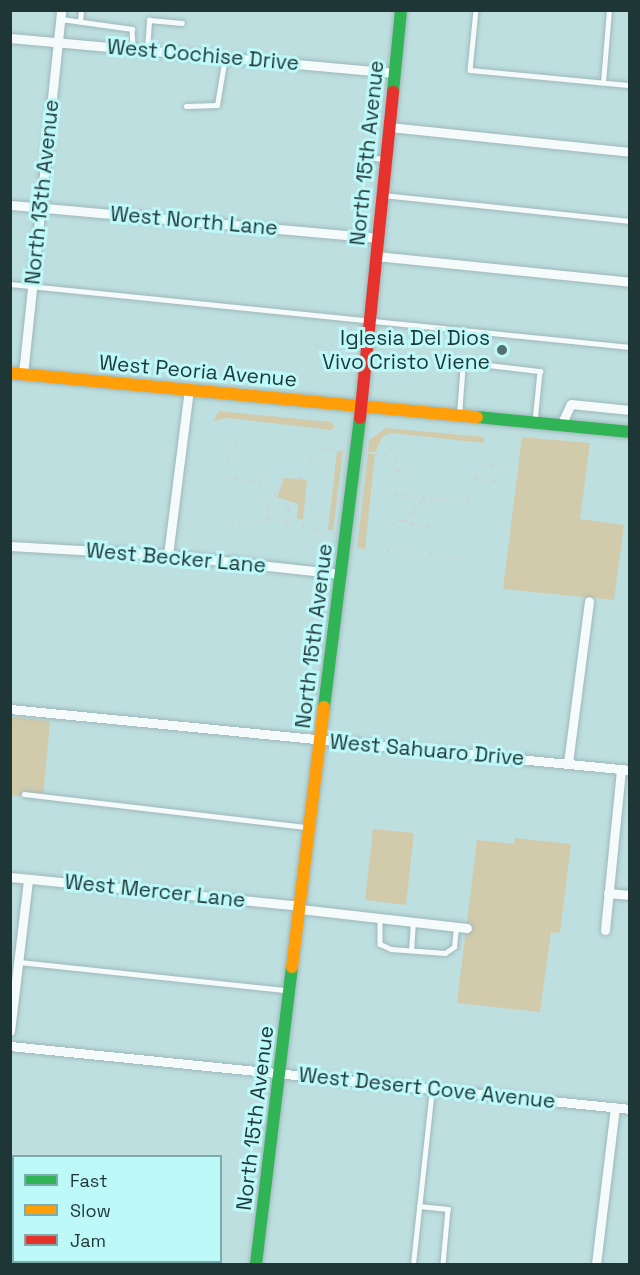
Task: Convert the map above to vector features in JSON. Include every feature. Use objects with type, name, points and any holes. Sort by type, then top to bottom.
[{"type":"street","name":"North 15th Avenue","points":[[256,1264],[361,407],[401,10]]},
{"type":"street","name":"North 13th Avenue","points":[[17,374],[32,286],[60,15]]},
{"type":"street","name":"West Cochise Drive","points":[[10,38],[395,73]]},
{"type":"street","points":[[389,127],[630,152]]},
{"type":"street","name":"West North Lane","points":[[10,205],[378,237]]},
{"type":"street","points":[[376,256],[630,282]]},
{"type":"street","name":"West Peoria Avenue","points":[[17,374],[630,432]]},
{"type":"street","points":[[168,555],[189,389]]},
{"type":"street","points":[[561,424],[571,404],[630,410]]},
{"type":"street","name":"West Becker Lane","points":[[10,546],[168,555],[341,574]]},
{"type":"street","points":[[568,763],[589,601]]},
{"type":"street","name":"West Sahuaro Drive","points":[[10,709],[625,769]]},
{"type":"street","points":[[605,930],[625,769]]},
{"type":"street","name":"West Mercer Lane","points":[[10,877],[300,907],[467,928]]},
{"type":"street","points":[[10,1031],[28,879]]},
{"type":"street","points":[[608,893],[630,895]]},
{"type":"street","name":"West Desert Cove Avenue","points":[[10,1046],[630,1109]]},
{"type":"street","points":[[596,1264],[615,1107]]},
{"type":"lane","points":[[80,22],[81,10]]},
{"type":"lane","points":[[476,10],[470,70],[630,86]]},
{"type":"lane","points":[[603,83],[609,10]]},
{"type":"lane","points":[[60,15],[80,22],[132,29],[133,49]]},
{"type":"lane","points":[[147,50],[149,20],[182,23]]},
{"type":"lane","points":[[186,106],[217,105],[225,57]]},
{"type":"lane","points":[[366,156],[386,159]]},
{"type":"lane","points":[[383,195],[630,221]]},
{"type":"lane","points":[[10,284],[630,347]]},
{"type":"lane","points":[[459,415],[463,362],[540,371],[535,422]]},
{"type":"lane","points":[[24,794],[310,827]]},
{"type":"lane","points":[[380,918],[383,947],[411,951],[451,950],[456,927]]},
{"type":"lane","points":[[411,951],[413,922]]},
{"type":"lane","points":[[18,962],[290,990]]},
{"type":"lane","points":[[413,1264],[432,1089]]},
{"type":"lane","points":[[419,1206],[448,1209],[443,1264]]},
{"type":"path","points":[[221,439],[231,440]]},
{"type":"path","points":[[227,460],[234,455],[236,442]]},
{"type":"path","points":[[310,449],[310,461]]},
{"type":"path","points":[[322,449],[345,451]]},
{"type":"path","points":[[366,452],[387,455]]},
{"type":"path","points":[[397,456],[397,464]]},
{"type":"path","points":[[481,464],[503,467]]},
{"type":"path","points":[[396,471],[408,472]]},
{"type":"path","points":[[260,487],[261,476]]},
{"type":"path","points":[[225,478],[260,480]]},
{"type":"path","points":[[284,478],[268,507],[267,519],[288,521]]},
{"type":"path","points":[[298,478],[307,479]]},
{"type":"path","points":[[474,479],[501,482]]},
{"type":"path","points":[[394,494],[436,496],[467,501],[468,496]]},
{"type":"path","points":[[412,525],[414,511],[423,496]]},
{"type":"path","points":[[435,502],[436,496]]},
{"type":"path","points":[[268,507],[289,510],[285,526]]},
{"type":"path","points":[[256,523],[257,516]]},
{"type":"path","points":[[391,525],[405,519],[412,525],[432,526]]},
{"type":"path","points":[[303,528],[304,520]]},
{"type":"path","points":[[221,521],[249,524]]},
{"type":"path","points":[[315,530],[335,532]]},
{"type":"path","points":[[388,544],[388,552]]},
{"type":"path","points":[[414,554],[415,546]]},
{"type":"path","points":[[430,549],[430,556]]},
{"type":"path","points":[[440,557],[461,560]]},
{"type":"shaded area","points":[[219,411],[331,422],[335,427],[331,430],[227,418],[213,421]]},
{"type":"shaded area","points":[[386,428],[484,437],[484,443],[391,433],[383,436],[375,452],[368,452],[369,440]]},
{"type":"shaded area","points":[[522,437],[590,443],[580,519],[624,525],[614,600],[503,589]]},
{"type":"shaded area","points":[[337,451],[343,451],[333,530],[328,530]]},
{"type":"shaded area","points":[[368,454],[375,454],[365,549],[357,548]]},
{"type":"shaded area","points":[[285,478],[307,480],[303,520],[297,518],[298,504],[277,497]]},
{"type":"shaded area","points":[[11,717],[50,721],[43,799],[11,795]]},
{"type":"shaded area","points":[[373,829],[414,833],[406,905],[365,900]]},
{"type":"shaded area","points":[[515,838],[571,844],[560,933],[551,932],[540,1012],[457,1003],[477,840],[514,844]]},
{"type":"traffic: fast","points":[[393,92],[401,10]]},
{"type":"traffic: fast","points":[[477,417],[630,432]]},
{"type":"traffic: fast","points":[[324,707],[360,418]]},
{"type":"traffic: fast","points":[[256,1264],[292,967]]},
{"type":"traffic: slow","points":[[10,373],[477,417]]},
{"type":"traffic: slow","points":[[292,967],[324,707]]},
{"type":"traffic: jam","points":[[360,418],[393,92]]},
{"type":"place","name":"Iglesia Del Dios Vivo Cristo Viene","points":[[502,350]]}]
